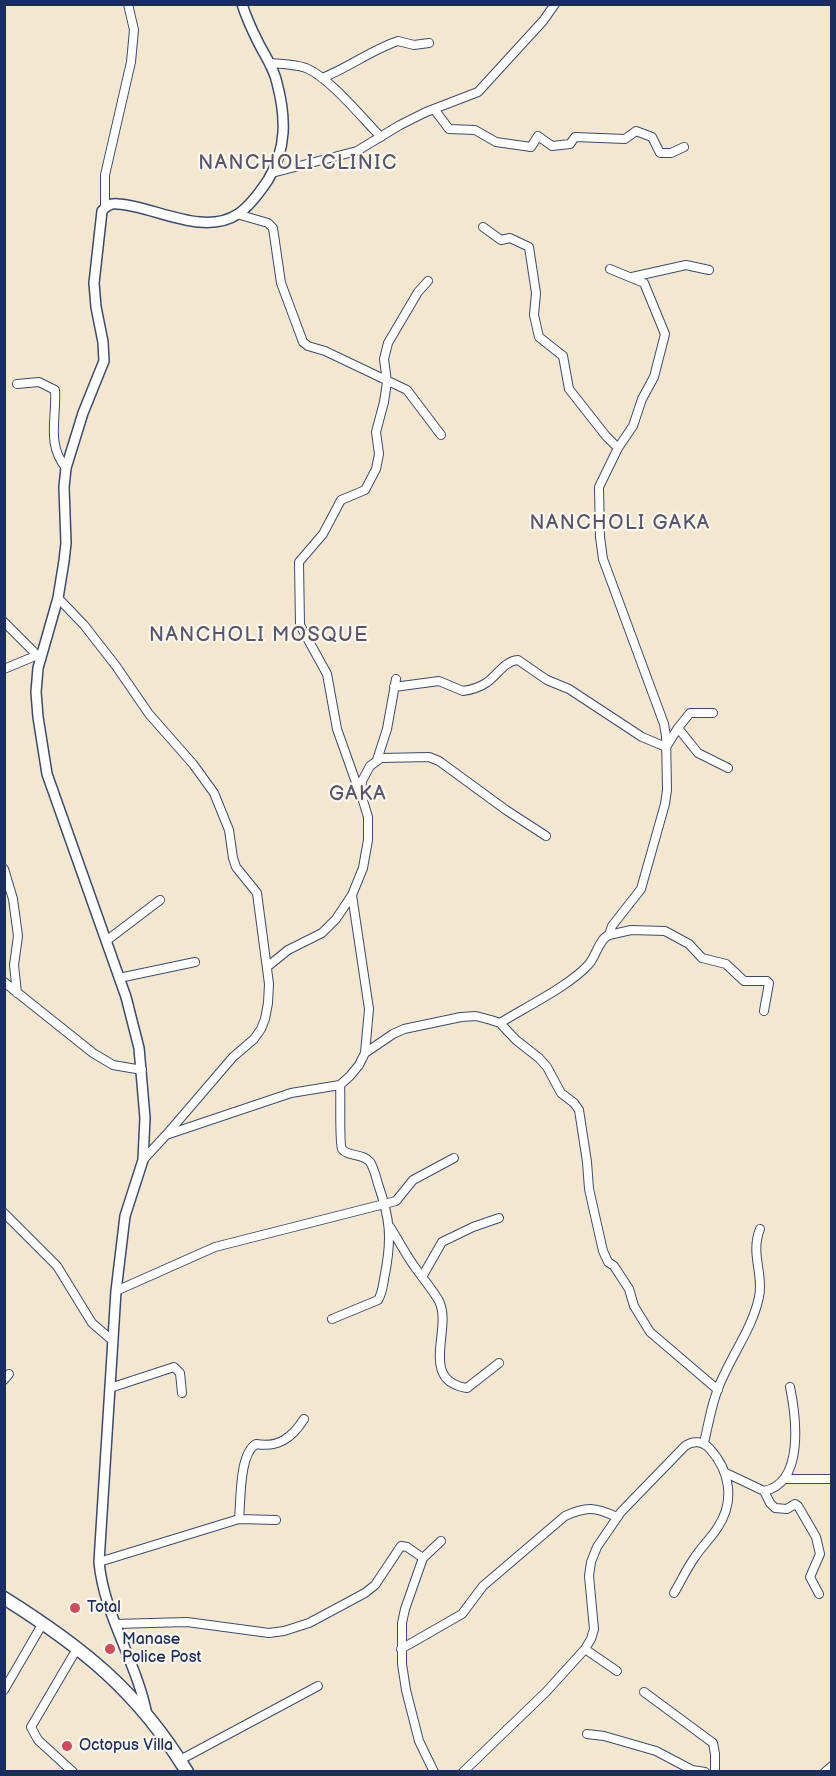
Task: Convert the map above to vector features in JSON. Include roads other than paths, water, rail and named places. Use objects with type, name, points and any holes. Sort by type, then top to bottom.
[{"type":"highway","points":[[4,1598],[78,1647],[121,1686],[147,1716],[187,1772]]},
{"type":"street","points":[[128,4],[134,30],[131,62],[105,175],[105,207],[100,216],[94,282],[104,361],[83,412],[66,468],[64,487],[66,543],[58,598],[39,654],[36,692],[47,774],[119,978],[135,1030],[142,1070],[145,1118],[142,1160],[125,1216],[116,1291],[99,1562],[104,1595],[139,1681],[147,1716]]},
{"type":"street","points":[[105,207],[117,203],[176,218],[203,222],[226,219],[237,214],[251,202],[272,173],[283,147],[284,134],[277,83],[242,4]]},
{"type":"street","points":[[272,173],[357,151],[400,125],[478,92],[543,21],[555,4]]},
{"type":"street","points":[[322,78],[398,41],[414,45],[429,43]]},
{"type":"street","points":[[269,63],[305,68],[322,78],[381,137]]},
{"type":"street","points":[[434,109],[449,129],[475,130],[496,142],[531,147],[538,135],[552,146],[570,144],[575,137],[624,139],[636,131],[652,136],[660,153],[671,153],[684,147]]},
{"type":"street","points":[[237,214],[268,222],[273,228],[282,284],[303,342],[387,382],[403,387],[441,435]]},
{"type":"street","points":[[483,227],[501,240],[510,238],[529,247],[536,293],[534,315],[539,337],[563,356],[569,389],[618,448]]},
{"type":"street","points":[[631,277],[686,265],[709,270]]},
{"type":"street","points":[[609,935],[612,926],[641,889],[667,797],[664,724],[628,630],[601,550],[599,487],[618,448],[633,426],[642,399],[654,377],[664,334],[645,285],[610,269]]},
{"type":"street","points":[[267,967],[288,950],[322,933],[336,919],[352,896],[363,868],[368,840],[368,817],[337,729],[327,674],[300,625],[299,567],[300,560],[323,534],[341,500],[365,490],[376,469],[379,454],[376,432],[387,382],[384,359],[390,337],[418,292],[428,281]]},
{"type":"street","points":[[17,384],[39,382],[55,390],[54,442],[58,459],[66,468]]},
{"type":"street","points":[[58,598],[110,657],[149,714],[193,764],[214,793],[229,830],[236,867],[256,893],[267,967],[268,1003],[261,1029],[233,1057],[142,1160]]},
{"type":"street","points":[[4,622],[39,654]]},
{"type":"street","points":[[4,669],[39,654]]},
{"type":"street","points":[[361,794],[364,775],[377,760],[387,729],[395,683],[439,681],[463,691],[486,684],[514,659],[547,680],[569,689],[642,737],[666,747]]},
{"type":"street","points":[[666,747],[690,713],[712,713]]},
{"type":"street","points":[[678,728],[698,753],[728,768]]},
{"type":"street","points":[[377,760],[429,757],[439,760],[506,810],[546,836]]},
{"type":"street","points":[[4,869],[13,899],[18,936],[14,965],[17,993]]},
{"type":"street","points":[[352,896],[369,1009],[365,1053]]},
{"type":"street","points":[[106,941],[160,900]]},
{"type":"street","points":[[500,1023],[578,974],[590,963],[604,937],[631,930],[664,931],[689,944],[702,958],[726,964],[744,981],[767,981],[769,983],[764,1011]]},
{"type":"street","points":[[119,978],[195,962]]},
{"type":"street","points":[[4,982],[100,1057],[113,1065],[142,1070]]},
{"type":"street","points":[[166,1135],[291,1093],[340,1084],[350,1076],[365,1053],[393,1034],[460,1017],[476,1016],[500,1023],[516,1040],[539,1058],[547,1067],[561,1093],[579,1110],[589,1189],[603,1251],[608,1262],[614,1266],[629,1289],[634,1306],[650,1332],[718,1390]]},
{"type":"street","points":[[332,1319],[378,1300],[387,1264],[390,1227],[385,1203],[372,1166],[368,1160],[341,1149],[340,1084]]},
{"type":"street","points":[[116,1291],[215,1247],[396,1201],[413,1180],[454,1158]]},
{"type":"street","points":[[4,1213],[57,1266],[92,1323],[113,1341]]},
{"type":"street","points":[[422,1277],[442,1242],[472,1227],[499,1218]]},
{"type":"street","points":[[390,1227],[439,1302],[443,1312],[440,1358],[444,1376],[450,1383],[467,1388],[499,1363]]},
{"type":"street","points":[[704,1443],[722,1379],[752,1322],[759,1298],[761,1286],[756,1266],[756,1248],[760,1229]]},
{"type":"street","points":[[110,1388],[174,1367],[180,1373],[182,1393]]},
{"type":"street","points":[[726,1473],[764,1491],[770,1490],[784,1479],[796,1441],[790,1387]]},
{"type":"street","points":[[239,1519],[243,1475],[249,1450],[256,1444],[270,1445],[283,1441],[297,1430],[304,1419]]},
{"type":"street","points":[[463,1772],[546,1692],[585,1649],[594,1629],[589,1576],[591,1562],[597,1547],[617,1517],[685,1446],[691,1442],[704,1443],[726,1473],[728,1485],[725,1513],[720,1525],[691,1563],[674,1593]]},
{"type":"street","points":[[784,1479],[831,1479]]},
{"type":"street","points":[[764,1491],[775,1508],[786,1509],[795,1504],[798,1506],[812,1529],[820,1554],[810,1577],[819,1594]]},
{"type":"street","points":[[401,1649],[462,1614],[483,1586],[566,1516],[593,1508],[617,1517]]},
{"type":"street","points":[[99,1562],[239,1519],[276,1520]]},
{"type":"street","points":[[434,1772],[419,1741],[413,1720],[401,1649],[405,1609],[423,1558],[441,1541]]},
{"type":"street","points":[[115,1624],[187,1622],[269,1633],[284,1631],[309,1623],[365,1593],[375,1585],[400,1546],[407,1547],[423,1558]]},
{"type":"street","points":[[4,1690],[43,1623]]},
{"type":"street","points":[[73,1772],[38,1740],[31,1727],[78,1647]]},
{"type":"street","points":[[585,1649],[617,1671]]},
{"type":"street","points":[[180,1760],[318,1686]]},
{"type":"street","points":[[644,1692],[713,1743],[715,1772]]},
{"type":"street","points":[[587,1734],[604,1736],[656,1751],[692,1770],[705,1772]]},
{"type":"street","points":[[825,1772],[831,1766]]},
{"type":"place","name":"Total","points":[[75,1608]]},
{"type":"place","name":"Manase Police Post","points":[[110,1649]]},
{"type":"place","name":"Octopus Villa","points":[[67,1746]]},
{"type":"district","name":"NANCHOLI CLINIC","points":[[298,164]]},
{"type":"district","name":"NANCHOLI GAKA","points":[[620,524]]},
{"type":"district","name":"NANCHOLI MOSQUE","points":[[259,636]]},
{"type":"district","name":"GAKA","points":[[358,795]]}]
